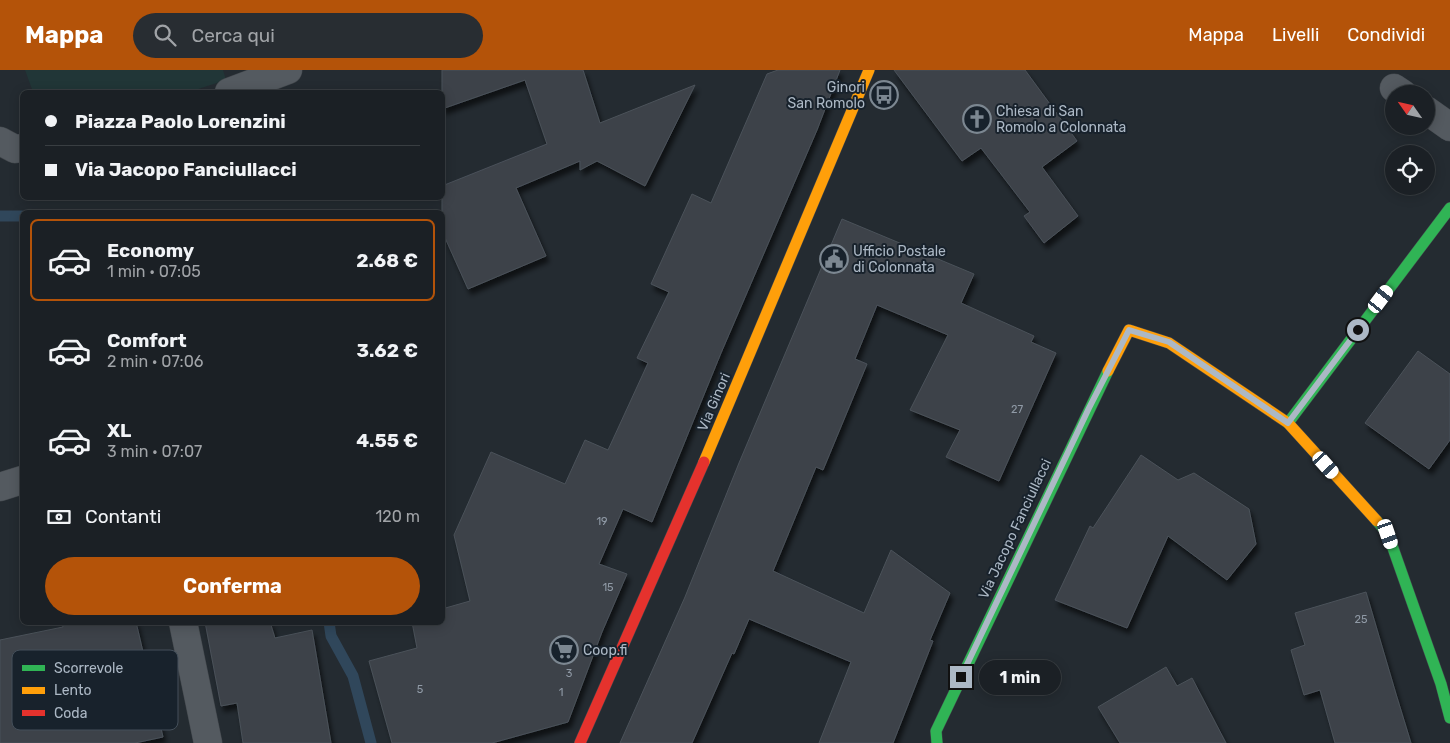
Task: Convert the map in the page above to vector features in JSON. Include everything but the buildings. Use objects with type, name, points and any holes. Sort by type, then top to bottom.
[{"type":"street","name":"Via Ginori","points":[[580,743],[723,419],[869,70]]},
{"type":"street","points":[[234,90],[277,72]]},
{"type":"street","points":[[1435,116],[1450,127]]},
{"type":"street","points":[[0,140],[15,149],[20,148]]},
{"type":"street","points":[[1450,208],[1288,423],[1388,534],[1445,682],[1450,718]]},
{"type":"street","name":"Via Jacopo Fanciullacci","points":[[937,743],[936,731],[1089,408],[1129,330],[1169,342],[1288,423]]},
{"type":"street","points":[[0,487],[20,481]]},
{"type":"street","points":[[184,625],[208,743]]},
{"type":"green space","points":[[25,70],[223,70],[226,80],[195,90],[32,90]]},
{"type":"waterway","points":[[0,216],[20,216]]},
{"type":"waterway","points":[[329,625],[331,636],[353,676],[371,743]]},
{"type":"traffic: fast","points":[[1288,423],[1450,208]]},
{"type":"traffic: fast","points":[[937,743],[936,731],[1108,371]]},
{"type":"traffic: fast","points":[[1377,521],[1388,534],[1441,684],[1450,718]]},
{"type":"traffic: slow","points":[[704,462],[869,70]]},
{"type":"traffic: slow","points":[[1108,371],[1129,330],[1169,343],[1288,423],[1377,521]]},
{"type":"traffic: jam","points":[[580,743],[704,462]]},
{"type":"place","name":"Ginori San Romolo","points":[[884,95]]},
{"type":"place","name":"Chiesa di San Romolo a Colonnata","points":[[977,119]]},
{"type":"place","name":"Ufficio Postale di Colonnata","points":[[834,259]]},
{"type":"place","name":"Coop.fi","points":[[564,650]]},
{"type":"route","points":[[961,677],[1089,408],[1129,330],[1169,342],[1288,423],[1358,330]]}]
